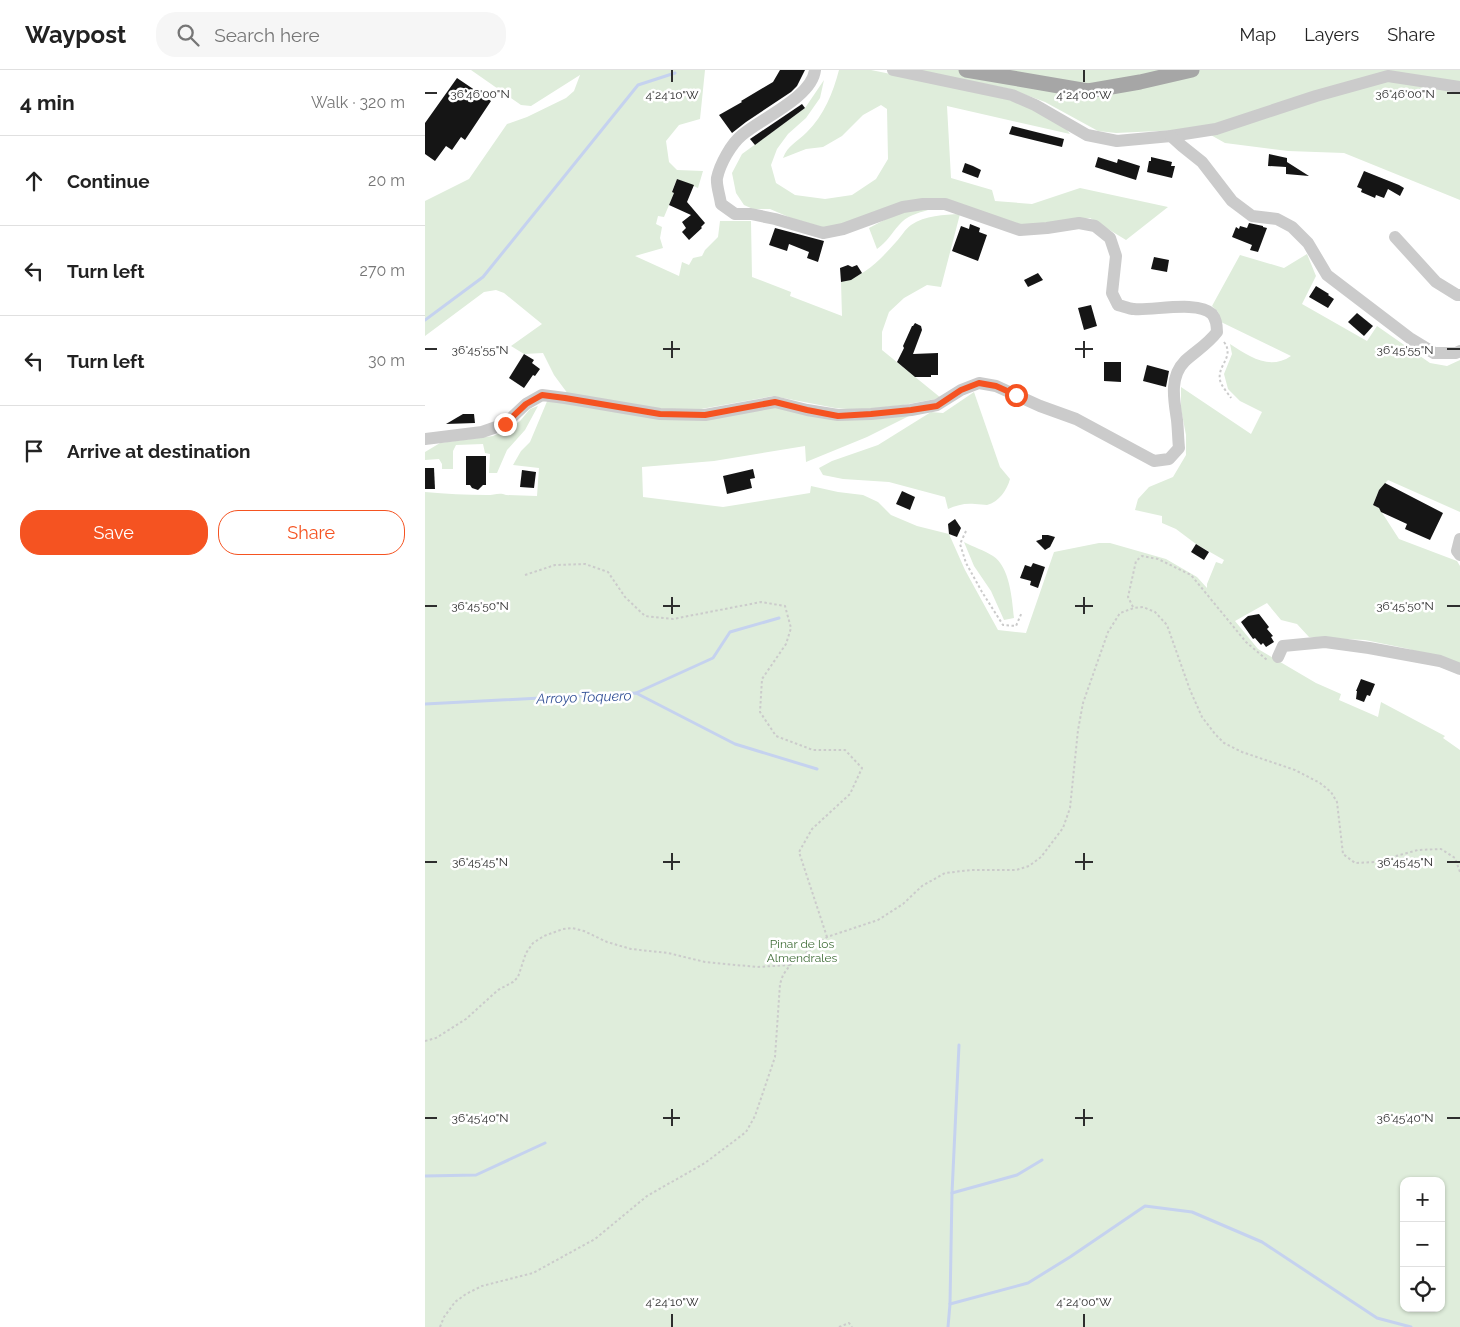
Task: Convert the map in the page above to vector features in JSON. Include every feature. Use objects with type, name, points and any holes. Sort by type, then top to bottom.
[{"type":"main road","points":[[966,70],[1088,91],[1192,70]]},
{"type":"street","points":[[425,439],[482,432],[505,424],[526,404],[542,395],[660,414],[705,415],[775,402],[838,416],[937,406],[961,390],[979,383],[996,386],[1040,406],[1076,419],[1154,461],[1169,459],[1179,448],[1173,396],[1175,376],[1184,362],[1211,340],[1217,332],[1217,324],[1211,313],[1199,308],[1134,309],[1118,305],[1112,293],[1116,256],[1110,238],[1095,226],[1079,223],[1020,230],[945,204],[923,204],[903,206],[843,229],[823,233],[775,219],[751,214],[735,214],[721,204],[717,179],[725,157],[741,136],[801,95],[815,75],[815,70]]},
{"type":"street","points":[[893,70],[1012,95],[1035,105],[1087,135],[1117,141],[1171,136],[1216,129],[1316,96],[1387,76],[1460,87]]},
{"type":"street","points":[[1171,136],[1202,162],[1232,201],[1252,216],[1277,219],[1292,227],[1308,243],[1327,275],[1411,339],[1434,353],[1456,353],[1460,351]]},
{"type":"street","points":[[1395,237],[1436,282],[1460,295]]},
{"type":"street","points":[[1460,539],[1457,551],[1460,555]]},
{"type":"street","points":[[1273,659],[1283,646],[1325,642],[1440,661],[1460,669]]},
{"type":"path","points":[[1217,332],[1228,347],[1227,357],[1220,369],[1220,382],[1231,398]]},
{"type":"path","points":[[967,531],[960,544],[966,563],[1003,625],[1016,626],[1022,612]]},
{"type":"path","points":[[1134,608],[1128,597],[1136,560],[1142,556],[1158,559],[1191,575],[1246,642],[1273,659]]},
{"type":"path","points":[[525,576],[555,565],[585,564],[608,572],[625,597],[645,616],[673,619],[761,602],[785,606],[791,628],[786,644],[762,680],[759,712],[776,736],[813,750],[845,750],[862,768],[850,794],[812,829],[799,852],[827,937]]},
{"type":"path","points":[[440,1327],[444,1317],[455,1302],[466,1294],[481,1286],[533,1273],[595,1239],[647,1196],[705,1163],[746,1132],[755,1116],[775,1058],[780,984],[783,975],[790,966],[827,937],[878,920],[903,904],[922,886],[945,873],[971,870],[1017,870],[1029,866],[1041,857],[1063,828],[1070,808],[1078,730],[1083,703],[1108,632],[1120,613],[1143,607],[1155,612],[1167,625],[1202,716],[1225,743],[1242,752],[1295,770],[1320,782],[1331,792],[1337,802],[1343,854],[1355,864],[1373,862],[1418,850],[1441,849],[1455,858],[1460,872]]},
{"type":"path","points":[[425,1042],[436,1038],[466,1019],[498,990],[513,982],[518,976],[526,954],[533,943],[544,936],[563,929],[572,928],[584,931],[607,942],[631,949],[705,962],[757,966],[790,966]]},
{"type":"path","points":[[839,1327],[849,1323],[852,1327]]},
{"type":"green space","points":[[471,70],[705,70],[700,119],[679,125],[666,141],[669,162],[677,170],[703,171],[698,188],[677,179],[672,191],[674,193],[664,217],[658,216],[656,224],[662,227],[660,238],[663,248],[635,256],[679,276],[682,262],[689,265],[693,258],[702,256],[705,250],[718,237],[720,221],[751,221],[752,277],[791,292],[790,296],[842,316],[841,282],[865,272],[916,222],[935,216],[960,214],[941,287],[927,285],[904,298],[889,312],[882,332],[882,350],[941,398],[860,410],[835,408],[773,396],[701,409],[657,409],[568,394],[554,375],[543,353],[524,354],[511,346],[542,324],[504,293],[496,290],[484,292],[425,336],[425,201],[469,179],[507,124],[527,117],[566,98],[574,91],[580,75],[531,106],[521,105]]},
{"type":"green space","points":[[839,70],[871,70],[1000,96],[1041,112],[1067,130],[1070,134],[947,106],[951,178],[992,190],[995,201],[1032,204],[1080,188],[1168,207],[1126,240],[1090,218],[1033,227],[1012,224],[929,200],[851,224],[825,228],[791,218],[770,209],[753,209],[744,205],[736,193],[732,173],[742,154],[805,108],[824,80],[820,98],[806,118],[788,134],[777,149],[771,165],[776,183],[795,195],[825,199],[852,195],[876,179],[888,159],[887,109],[881,105],[863,115],[842,136],[823,147],[806,149],[783,158],[790,147],[807,132],[823,111],[831,95]]},
{"type":"green space","points":[[914,70],[1460,70],[1460,200],[1344,153],[1288,151],[1225,143],[1200,129],[1116,133],[1098,131],[1045,102],[1010,89]]},
{"type":"green space","points":[[912,209],[928,210],[905,219],[877,249],[869,228]]},
{"type":"green space","name":"Pinar de los Almendrales","points":[[1307,254],[1316,276],[1302,304],[1367,341],[1377,326],[1430,363],[1447,366],[1460,360],[1460,512],[1388,480],[1379,490],[1373,505],[1379,508],[1399,539],[1457,561],[1460,566],[1460,666],[1409,649],[1365,640],[1309,637],[1297,624],[1281,620],[1267,603],[1235,621],[1258,649],[1316,683],[1341,694],[1339,700],[1378,717],[1381,702],[1445,736],[1443,738],[1460,750],[1460,1327],[425,1327],[425,492],[464,495],[504,494],[537,496],[539,468],[513,465],[521,451],[530,442],[548,399],[661,418],[777,407],[909,416],[867,437],[806,462],[805,446],[714,461],[642,467],[643,497],[723,507],[810,493],[811,486],[863,495],[878,502],[891,515],[917,526],[949,534],[965,570],[998,630],[1026,633],[1054,552],[1099,543],[1110,543],[1166,559],[1197,577],[1207,588],[1216,562],[1222,564],[1224,560],[1196,544],[1176,529],[1162,523],[1162,516],[1135,510],[1138,499],[1149,487],[1173,477],[1186,455],[1186,435],[1181,409],[1181,387],[1251,434],[1262,412],[1240,401],[1228,389],[1224,374],[1232,354],[1230,344],[1252,357],[1267,362],[1283,360],[1291,356],[1221,322],[1218,312],[1212,306],[1240,255],[1284,268]]},
{"type":"green space","points":[[974,392],[1000,467],[1010,479],[1002,495],[987,505],[964,504],[948,509],[945,497],[889,482],[843,479],[823,475],[819,468],[832,461],[878,445],[931,412],[943,413]]},
{"type":"green space","points":[[538,406],[525,430],[507,450],[497,473],[489,473],[490,454],[485,453],[483,444],[456,445],[453,451],[453,469],[442,469],[439,459],[425,460],[425,452],[440,443],[493,436],[510,428],[520,421],[530,409]]},
{"type":"green space","points":[[964,542],[986,552],[999,561],[1007,575],[1014,618],[1004,620],[991,591],[974,566]]},
{"type":"building","points":[[780,70],[805,70],[797,86],[791,92],[732,133],[719,115],[773,82]]},
{"type":"building","points":[[457,78],[491,101],[465,140],[461,137],[452,150],[446,146],[435,161],[425,154],[425,123]]},
{"type":"building","points":[[802,104],[805,108],[755,145],[750,139]]},
{"type":"building","points":[[1012,126],[1064,139],[1062,147],[1009,134]]},
{"type":"building","points":[[1269,154],[1287,158],[1287,162],[1309,176],[1286,174],[1286,167],[1268,166]]},
{"type":"building","points":[[1098,157],[1117,163],[1118,159],[1140,166],[1136,180],[1095,167]]},
{"type":"building","points":[[1151,157],[1172,162],[1171,166],[1175,166],[1172,178],[1147,172]]},
{"type":"building","points":[[965,163],[981,170],[978,178],[962,172]]},
{"type":"building","points":[[1364,171],[1404,188],[1400,196],[1388,189],[1384,198],[1376,195],[1375,198],[1361,192],[1362,189],[1357,187]]},
{"type":"building","points":[[677,179],[694,185],[687,202],[705,223],[689,240],[682,232],[686,228],[682,222],[691,215],[669,205]]},
{"type":"building","points":[[1249,223],[1267,228],[1258,252],[1250,250],[1252,245],[1232,237],[1236,227],[1239,229],[1240,226],[1247,228]]},
{"type":"building","points":[[970,224],[980,228],[979,232],[987,235],[978,261],[952,251],[961,226],[969,229]]},
{"type":"building","points":[[775,228],[824,241],[818,262],[807,258],[809,252],[789,244],[787,251],[769,245]]},
{"type":"building","points":[[1154,257],[1169,260],[1167,272],[1151,269]]},
{"type":"building","points":[[848,265],[852,267],[857,265],[862,273],[851,280],[841,282],[840,268]]},
{"type":"building","points":[[1038,273],[1043,280],[1028,287],[1024,280]]},
{"type":"building","points":[[1316,286],[1334,299],[1328,308],[1309,297]]},
{"type":"building","points":[[1091,305],[1097,326],[1084,330],[1078,308]]},
{"type":"building","points":[[1357,313],[1373,326],[1364,336],[1348,322]]},
{"type":"building","points":[[915,323],[921,326],[922,330],[913,354],[938,353],[938,375],[915,377],[897,362]]},
{"type":"building","points":[[524,354],[534,360],[532,363],[540,369],[524,388],[509,378]]},
{"type":"building","points":[[1104,362],[1121,362],[1121,382],[1104,381]]},
{"type":"building","points":[[1147,365],[1169,371],[1166,387],[1143,381]]},
{"type":"building","points":[[463,414],[474,414],[475,423],[446,424]]},
{"type":"building","points":[[466,456],[486,456],[486,485],[483,485],[478,490],[470,485],[466,485]]},
{"type":"building","points":[[425,468],[434,468],[435,489],[425,489]]},
{"type":"building","points":[[753,469],[755,478],[750,479],[752,488],[727,494],[723,476]]},
{"type":"building","points":[[522,470],[536,472],[534,488],[520,487]]},
{"type":"building","points":[[1385,483],[1443,513],[1430,540],[1405,529],[1407,524],[1381,512],[1379,508],[1373,505],[1379,490]]},
{"type":"building","points":[[902,491],[915,497],[910,510],[896,504]]},
{"type":"building","points":[[955,519],[961,528],[957,537],[949,534],[948,524]]},
{"type":"building","points":[[1042,535],[1055,537],[1050,547],[1045,550],[1036,541],[1042,539]]},
{"type":"building","points":[[1196,544],[1209,552],[1204,560],[1191,552]]},
{"type":"building","points":[[1033,563],[1045,567],[1038,588],[1030,585],[1031,581],[1020,578],[1025,565],[1031,567]]},
{"type":"building","points":[[1259,614],[1273,636],[1271,637],[1274,642],[1266,647],[1263,643],[1261,645],[1255,638],[1253,639],[1241,622],[1248,616]]},
{"type":"building","points":[[1361,679],[1375,684],[1370,696],[1367,695],[1364,702],[1356,699],[1356,691]]},
{"type":"waterway","points":[[425,320],[483,277],[638,85],[675,73]]},
{"type":"waterway","points":[[636,693],[713,658],[730,632],[779,618]]},
{"type":"waterway","name":"Arroyo Toquero","points":[[425,704],[636,693],[735,744],[817,769]]},
{"type":"waterway","points":[[948,1327],[959,1045]]},
{"type":"waterway","points":[[425,1176],[476,1175],[545,1143]]},
{"type":"waterway","points":[[952,1193],[1017,1175],[1042,1160]]},
{"type":"waterway","points":[[950,1304],[1028,1283],[1145,1206],[1192,1212],[1262,1242],[1377,1318],[1411,1327]]},
{"type":"route","points":[[505,424],[526,404],[542,395],[660,414],[705,415],[775,402],[838,416],[937,406],[961,390],[979,383],[996,386],[1016,395]]}]
